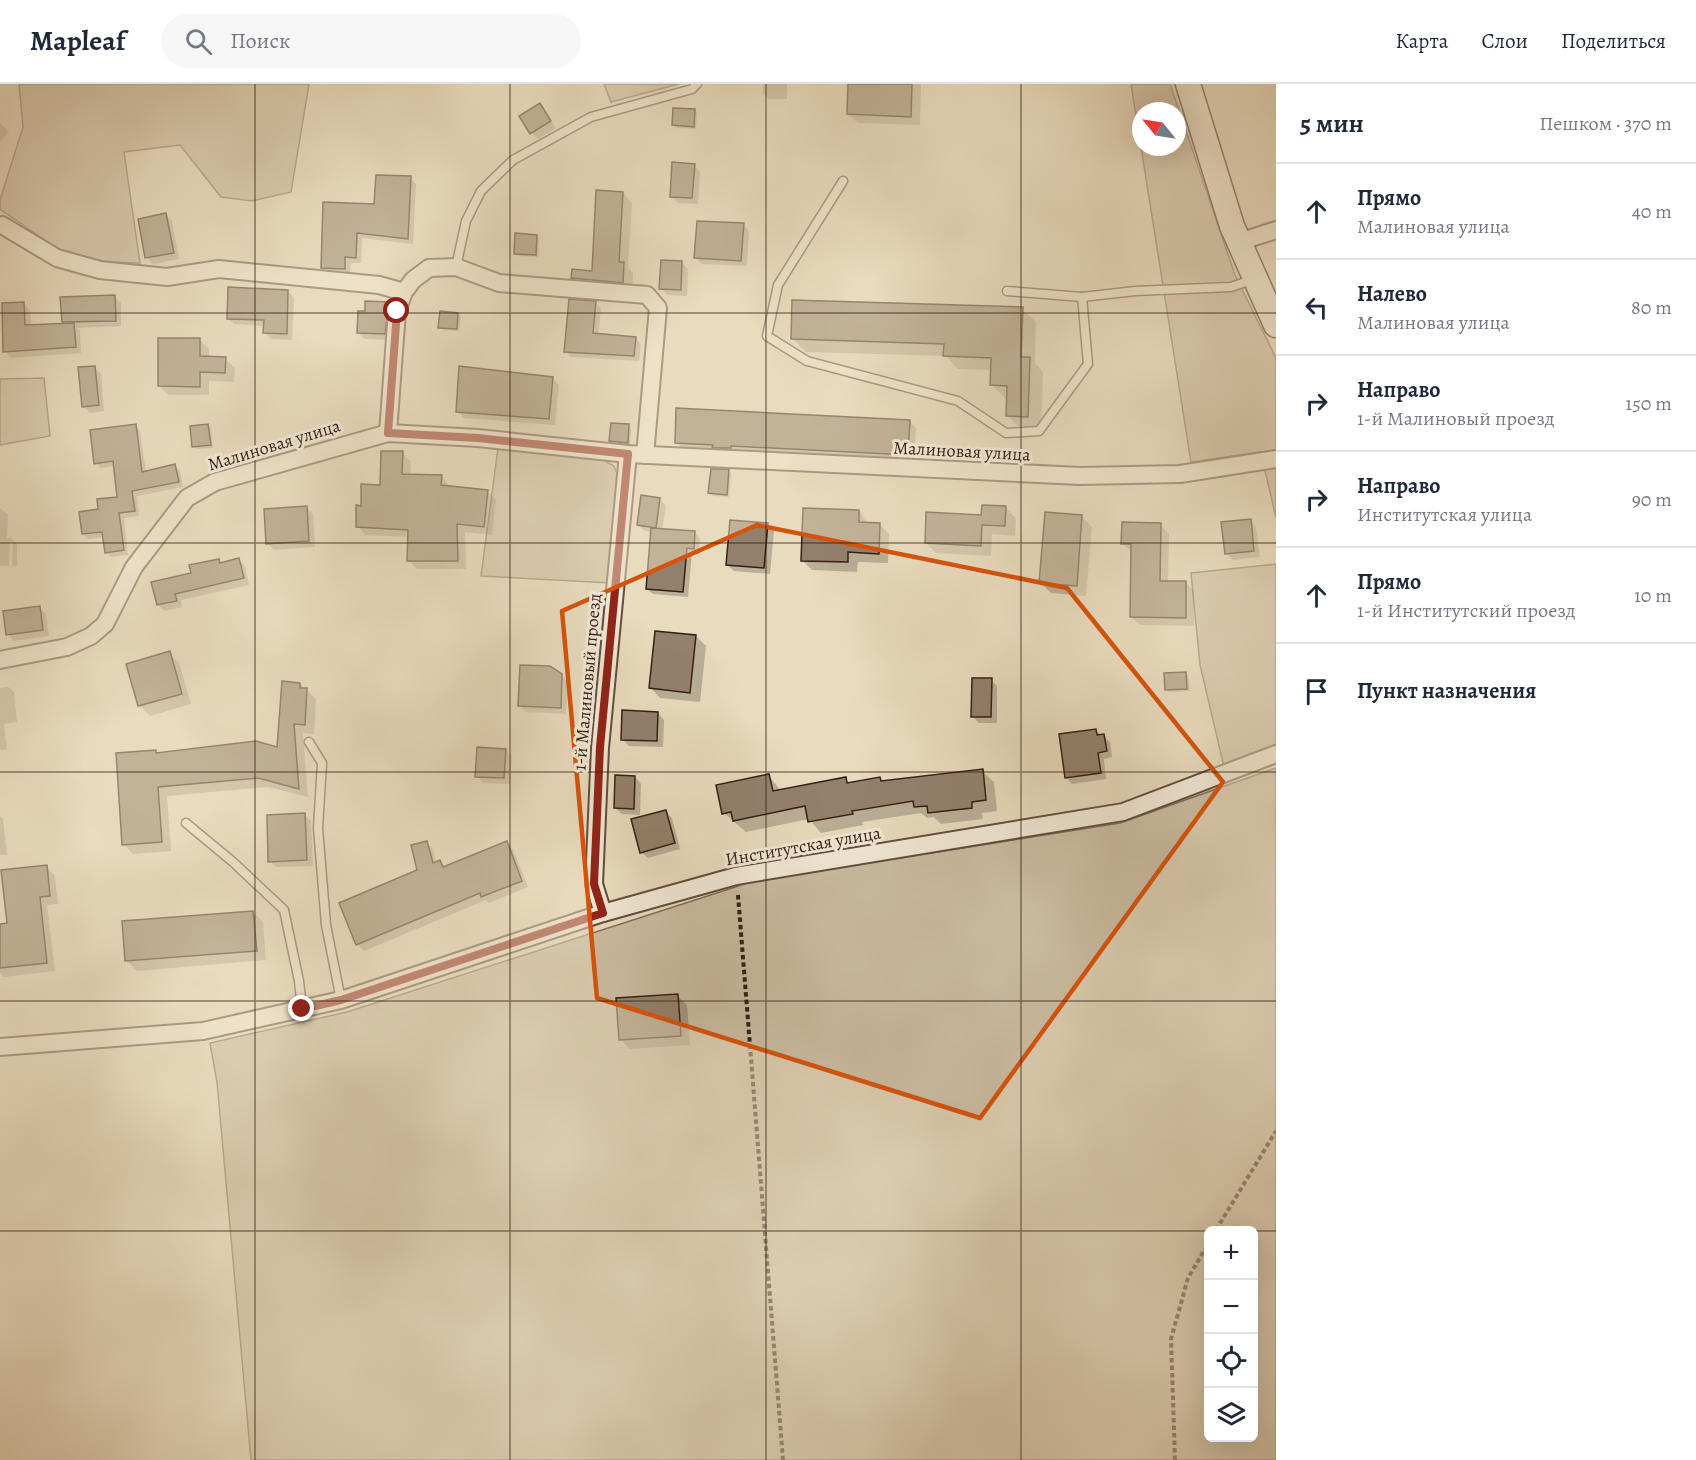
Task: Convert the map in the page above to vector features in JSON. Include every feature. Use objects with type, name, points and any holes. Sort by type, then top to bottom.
[{"type":"street","points":[[1188,84],[1239,242],[1276,325]]},
{"type":"street","points":[[2,225],[57,258],[100,270],[167,277],[219,269],[380,285],[404,292]]},
{"type":"street","points":[[1239,242],[1276,230]]},
{"type":"street","points":[[388,433],[397,311],[404,292],[413,280],[429,268],[456,267],[499,283],[647,295],[658,308],[637,455]]},
{"type":"street","name":"Малиновая улица","points":[[0,660],[67,647],[91,636],[105,624],[135,567],[187,498],[215,482],[388,433],[478,438],[637,455],[1080,476],[1180,474],[1276,459]]},
{"type":"street","name":"1-й Малиновый проезд","points":[[603,913],[594,884],[600,747],[637,455]]},
{"type":"street","name":"Институтская улица","points":[[0,1047],[203,1031],[302,1009],[341,1000],[603,913],[736,876],[1123,812],[1276,754]]},
{"type":"lane","points":[[456,267],[466,221],[481,191],[513,160],[591,117],[692,89],[697,84]]},
{"type":"lane","points":[[843,181],[778,285],[767,336],[807,361],[958,401],[1006,433],[1038,431],[1088,364],[1082,297]]},
{"type":"lane","points":[[1007,291],[1082,297],[1135,291],[1231,287],[1254,279]]},
{"type":"lane","points":[[309,742],[322,763],[318,828],[326,925],[341,1000]]},
{"type":"lane","points":[[186,824],[233,862],[284,910],[299,981],[302,1009]]},
{"type":"path","points":[[736,876],[783,1460]]},
{"type":"path","points":[[1218,1226],[1276,1131]]},
{"type":"path","points":[[1175,1460],[1171,1339],[1188,1278],[1204,1252]]},
{"type":"highlighted area","points":[[757,525],[1067,588],[1223,782],[980,1118],[597,998],[562,611]]},
{"type":"shaded area","points":[[19,84],[309,84],[291,192],[252,201],[221,197],[180,145],[124,152],[140,263],[106,262],[58,249],[0,209],[0,200],[23,127]]},
{"type":"shaded area","points":[[604,84],[679,84],[611,102]]},
{"type":"shaded area","points":[[1131,84],[1170,84],[1176,102],[1134,102]]},
{"type":"shaded area","points":[[1186,131],[1235,275],[1276,358],[1276,450],[1191,462],[1142,156],[1186,156]]},
{"type":"shaded area","points":[[44,378],[50,436],[0,445],[0,379]]},
{"type":"shaded area","points":[[498,448],[603,460],[614,466],[618,476],[610,583],[481,576]]},
{"type":"shaded area","points":[[1276,464],[1276,518],[1264,466]]},
{"type":"shaded area","points":[[1276,564],[1276,744],[1224,767],[1200,665],[1191,573]]},
{"type":"shaded area","points":[[1276,768],[1276,1460],[251,1460],[217,1082],[210,1043],[347,1012],[754,881],[1120,823]]},
{"type":"building","points":[[848,84],[912,84],[911,117],[847,114]]},
{"type":"building","points":[[540,103],[551,121],[530,134],[519,116]]},
{"type":"building","points":[[673,108],[695,109],[694,127],[672,125]]},
{"type":"building","points":[[672,162],[695,164],[692,198],[670,197]]},
{"type":"building","points":[[376,175],[411,176],[408,239],[357,233],[356,258],[345,257],[345,269],[321,268],[323,202],[374,204]]},
{"type":"building","points":[[596,190],[623,192],[619,262],[624,262],[623,283],[571,278],[572,269],[592,271]]},
{"type":"building","points":[[166,213],[174,253],[145,258],[138,219]]},
{"type":"building","points":[[697,221],[744,223],[741,261],[694,258]]},
{"type":"building","points":[[515,233],[537,235],[536,255],[514,254]]},
{"type":"building","points":[[661,260],[682,261],[681,290],[659,289]]},
{"type":"building","points":[[228,287],[288,290],[287,334],[263,333],[264,320],[227,319]]},
{"type":"building","points":[[115,295],[116,321],[62,322],[60,297]]},
{"type":"building","points":[[569,299],[596,301],[593,333],[636,337],[634,356],[564,352]]},
{"type":"building","points":[[792,300],[1023,307],[1021,357],[1030,357],[1028,417],[1006,416],[1007,386],[990,385],[991,358],[943,356],[944,344],[791,339]]},
{"type":"building","points":[[365,301],[389,302],[385,334],[357,333],[358,311],[365,311]]},
{"type":"building","points":[[24,302],[25,325],[74,323],[76,347],[3,352],[2,303]]},
{"type":"building","points":[[440,311],[458,313],[457,329],[438,328]]},
{"type":"building","points":[[158,338],[200,338],[200,356],[226,357],[225,373],[200,372],[200,387],[158,386]]},
{"type":"building","points":[[95,366],[99,405],[82,407],[78,367]]},
{"type":"building","points":[[459,366],[553,377],[549,419],[456,412]]},
{"type":"building","points":[[676,408],[910,420],[908,455],[731,446],[731,448],[712,448],[713,445],[675,443]]},
{"type":"building","points":[[611,423],[629,424],[628,443],[609,441]]},
{"type":"building","points":[[136,424],[142,472],[175,464],[179,482],[132,491],[135,511],[119,513],[124,550],[105,553],[102,532],[82,534],[79,512],[98,509],[97,499],[117,497],[113,461],[94,464],[90,430]]},
{"type":"building","points":[[208,424],[211,445],[192,447],[190,426]]},
{"type":"building","points":[[381,451],[403,451],[402,474],[442,475],[441,485],[488,490],[484,527],[457,524],[458,561],[407,561],[408,530],[356,527],[356,505],[361,506],[361,484],[380,485]]},
{"type":"building","points":[[711,469],[729,469],[727,495],[708,493]]},
{"type":"building","points":[[641,495],[660,498],[656,528],[637,525]]},
{"type":"building","points":[[982,505],[1006,506],[1005,526],[982,525],[981,546],[925,543],[926,512],[981,515]]},
{"type":"building","points":[[307,506],[309,541],[266,544],[264,509]]},
{"type":"building","points":[[803,508],[859,510],[859,522],[880,523],[879,554],[848,552],[848,562],[801,561]]},
{"type":"building","points":[[1045,512],[1082,515],[1077,586],[1039,583]]},
{"type":"building","points":[[1251,519],[1254,551],[1225,554],[1221,522]]},
{"type":"building","points":[[730,520],[768,523],[764,568],[726,565]]},
{"type":"building","points":[[1122,522],[1161,523],[1160,581],[1186,581],[1186,618],[1130,617],[1131,544],[1121,544]]},
{"type":"building","points":[[651,528],[695,531],[694,549],[687,548],[683,592],[646,589]]},
{"type":"building","points":[[239,558],[244,578],[175,594],[177,601],[157,605],[151,582],[191,573],[189,565],[219,559],[220,563]]},
{"type":"building","points":[[40,606],[43,630],[6,635],[3,611]]},
{"type":"building","points":[[655,631],[696,635],[690,693],[649,688]]},
{"type":"building","points":[[170,651],[182,694],[138,706],[126,664]]},
{"type":"building","points":[[520,665],[550,666],[562,674],[561,708],[518,706]]},
{"type":"building","points":[[1186,672],[1187,689],[1165,690],[1164,673]]},
{"type":"building","points":[[972,678],[992,678],[991,717],[971,717]]},
{"type":"building","points":[[282,681],[300,683],[300,688],[307,688],[305,725],[294,724],[299,789],[258,778],[158,787],[162,842],[122,845],[116,753],[156,750],[156,753],[256,741],[277,747]]},
{"type":"building","points":[[622,710],[658,712],[657,741],[621,740]]},
{"type":"building","points":[[1096,729],[1097,735],[1104,734],[1107,751],[1098,753],[1101,773],[1065,778],[1059,734]]},
{"type":"building","points":[[477,747],[506,749],[504,778],[475,777]]},
{"type":"building","points":[[983,769],[986,800],[972,802],[972,808],[928,813],[927,806],[914,807],[913,801],[852,811],[853,814],[808,822],[805,806],[733,821],[731,812],[722,814],[716,785],[769,774],[773,791],[846,777],[847,783],[880,777],[881,781]]},
{"type":"building","points":[[615,775],[635,776],[634,809],[614,808]]},
{"type":"building","points":[[666,810],[675,843],[640,853],[631,819]]},
{"type":"building","points":[[305,813],[307,860],[268,862],[267,815]]},
{"type":"building","points":[[427,841],[433,863],[440,860],[443,867],[507,841],[522,881],[481,897],[480,893],[356,945],[339,903],[417,870],[411,845]]},
{"type":"building","points":[[47,865],[50,896],[40,897],[47,963],[0,968],[0,924],[7,923],[1,870]]},
{"type":"building","points":[[253,911],[257,951],[125,961],[122,921]]},
{"type":"building","points":[[678,994],[681,1036],[619,1040],[616,998]]},
{"type":"route","points":[[302,1009],[341,1000],[603,913],[594,884],[600,747],[628,454],[478,438],[388,433],[397,311]]}]
